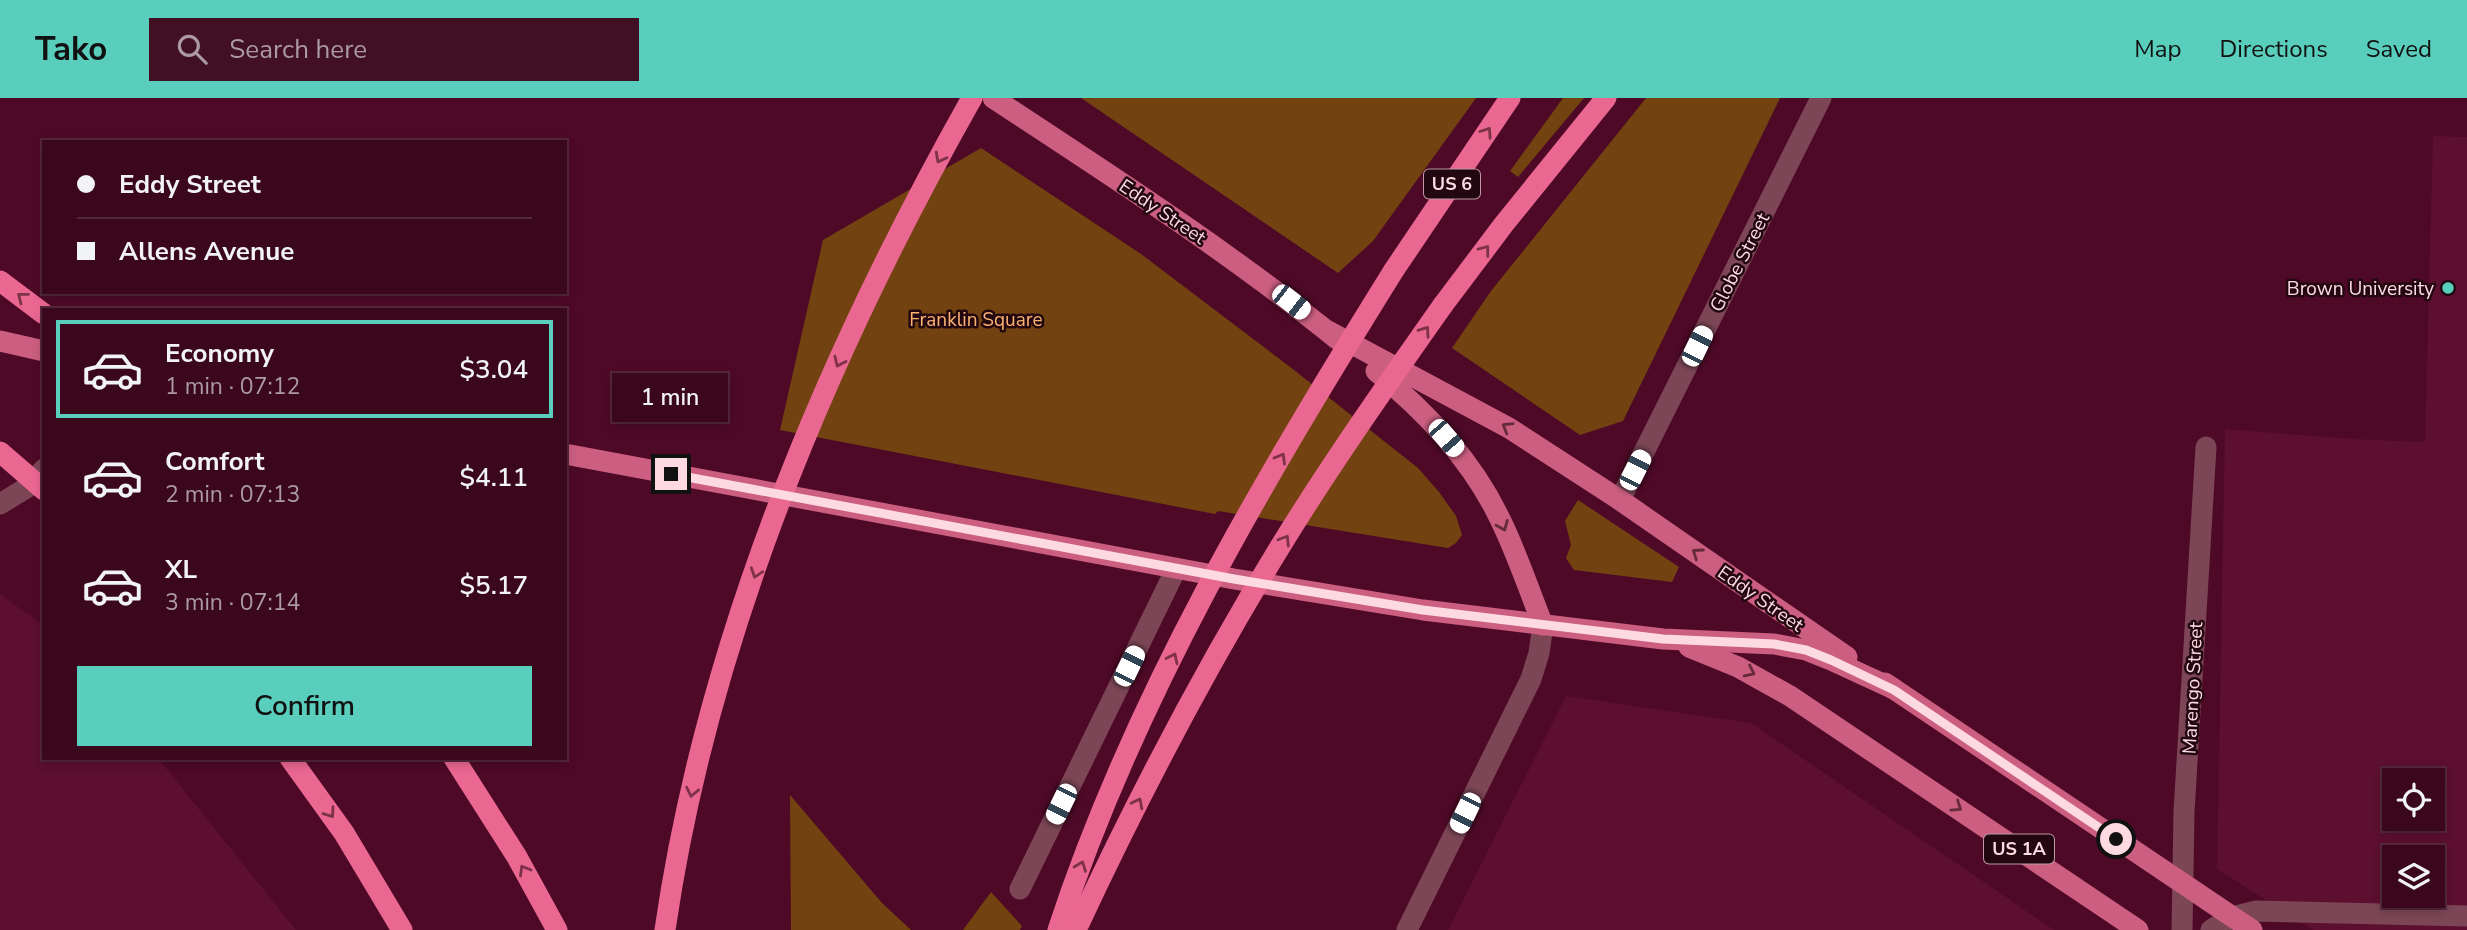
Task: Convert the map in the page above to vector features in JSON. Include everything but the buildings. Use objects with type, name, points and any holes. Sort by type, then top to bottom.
[{"type":"highway","points":[[665,930],[692,789],[713,708],[779,507],[804,441],[861,314],[923,188],[972,98]]},
{"type":"highway","name":"US 6","points":[[1058,930],[1069,895],[1120,770],[1181,642],[1276,466],[1394,270],[1510,98]]},
{"type":"highway","points":[[1076,930],[1166,748],[1254,590],[1334,462],[1443,305],[1504,224],[1606,98]]},
{"type":"highway","points":[[0,281],[42,312]]},
{"type":"highway","points":[[0,452],[42,487]]},
{"type":"highway","points":[[291,760],[344,833],[402,930]]},
{"type":"highway","points":[[455,760],[517,857],[557,930]]},
{"type":"main road","name":"Eddy Street","points":[[993,98],[1183,224],[1272,288],[1393,385],[1456,450],[1498,514],[1543,625]]},
{"type":"main road","name":"Eddy Street","points":[[1328,331],[1480,411],[1620,500],[1894,690],[2252,930]]},
{"type":"main road","points":[[0,341],[42,351]]},
{"type":"main road","name":"US 1A","points":[[567,454],[1176,569],[1423,610],[1663,639],[1774,644],[1806,650],[1894,690]]},
{"type":"main road","name":"US 1A","points":[[1663,639],[1715,656],[1772,684],[2138,930]]},
{"type":"street","name":"Globe Street","points":[[1620,500],[1821,98]]},
{"type":"street","name":"Marengo Street","points":[[2182,930],[2184,812],[2206,447]]},
{"type":"street","points":[[0,504],[28,487],[42,471]]},
{"type":"street","points":[[1020,889],[1176,569]]},
{"type":"street","points":[[1408,930],[1531,679],[1539,653],[1543,625]]},
{"type":"street","points":[[2211,930],[2232,917],[2256,911],[2467,916]]},
{"type":"street","points":[[2462,930],[2467,925]]},
{"type":"shaded area","points":[[2433,136],[2467,137],[2467,930],[2313,930],[2217,869],[2225,429],[2425,442]]},
{"type":"shaded area","points":[[0,594],[42,625],[42,760],[160,760],[296,930],[0,930]]},
{"type":"shaded area","points":[[1566,696],[1751,723],[2054,930],[1448,930]]},
{"type":"green space","points":[[1081,98],[1476,98],[1373,241],[1338,273]]},
{"type":"green space","points":[[1563,98],[1584,98],[1518,177],[1510,171]]},
{"type":"green space","points":[[1646,98],[1780,98],[1623,421],[1580,435],[1452,348],[1491,291]]},
{"type":"green space","name":"Franklin Square","points":[[981,148],[1141,254],[1418,468],[1456,516],[1462,535],[1456,543],[1448,548],[1218,511],[1215,514],[780,430],[823,240]]},
{"type":"green space","points":[[1578,500],[1679,567],[1672,582],[1574,570],[1566,558],[1571,545],[1565,521]]},
{"type":"green space","points":[[790,795],[882,903],[911,930],[791,930]]},
{"type":"green space","points":[[991,892],[1022,926],[1020,930],[963,930]]},
{"type":"place","name":"Brown University","points":[[2448,288]]},
{"type":"route","points":[[671,474],[1294,590],[1494,620],[1663,639],[1774,644],[1806,650],[1894,690],[2116,839]]}]
